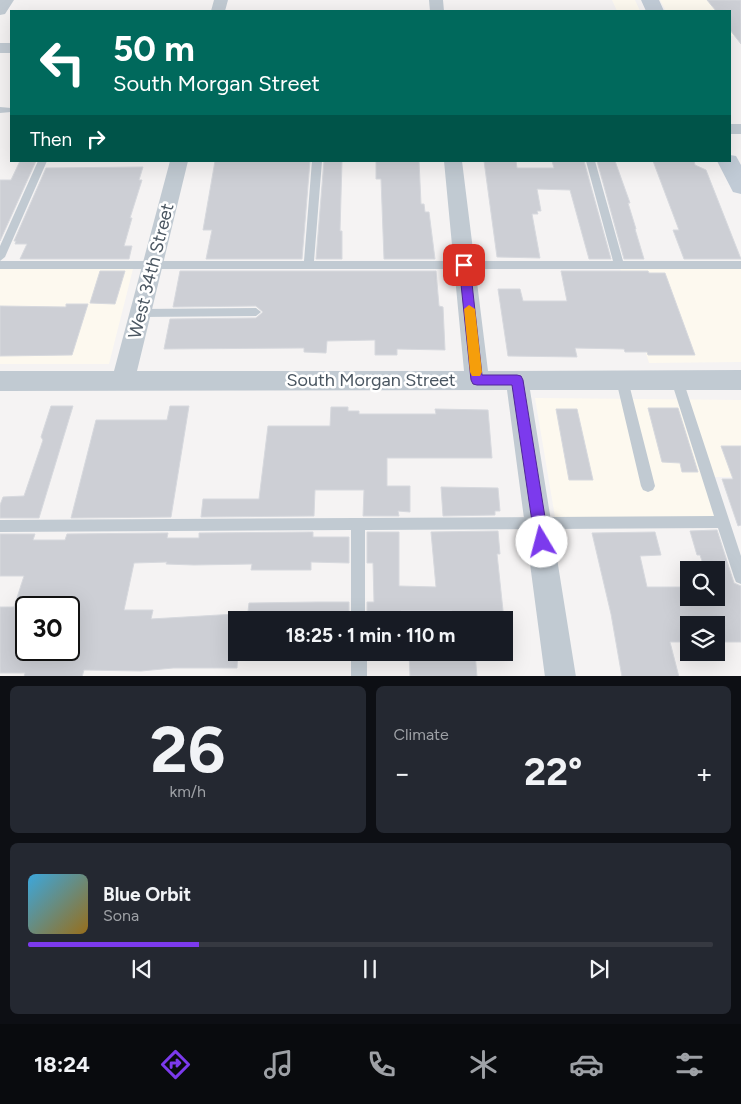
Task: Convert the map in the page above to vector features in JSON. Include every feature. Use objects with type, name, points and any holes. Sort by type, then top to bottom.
[{"type":"main road","points":[[728,162],[741,187]]},
{"type":"street","points":[[0,11],[7,0]]},
{"type":"street","name":"West 34th Street","points":[[123,381],[179,162]]},
{"type":"street","points":[[453,162],[477,380]]},
{"type":"street","points":[[517,380],[561,676]]},
{"type":"street","name":"South Morgan Street","points":[[0,381],[741,380]]},
{"type":"lane","points":[[0,257],[43,162]]},
{"type":"lane","points":[[309,265],[317,162]]},
{"type":"lane","points":[[590,162],[619,265]]},
{"type":"lane","points":[[0,265],[741,265]]},
{"type":"lane","points":[[140,313],[256,312]]},
{"type":"lane","points":[[622,380],[648,486]]},
{"type":"lane","points":[[677,380],[741,577]]},
{"type":"lane","points":[[0,526],[723,522]]},
{"type":"lane","points":[[358,524],[358,611]]},
{"type":"lane","points":[[358,661],[359,676]]},
{"type":"shaded area","points":[[612,0],[635,0],[640,10],[617,10]]},
{"type":"shaded area","points":[[660,0],[741,0],[741,36],[731,36],[731,10],[665,10]]},
{"type":"shaded area","points":[[0,265],[134,265],[109,364],[0,364]]},
{"type":"shaded area","points":[[619,265],[741,265],[741,362],[649,363]]},
{"type":"shaded area","points":[[535,398],[741,400],[741,477],[710,477],[723,522],[556,523]]},
{"type":"building","points":[[707,0],[741,0],[741,44],[731,31],[731,10],[715,10]]},
{"type":"building","points":[[20,162],[36,162],[0,241],[0,180],[11,180]]},
{"type":"building","points":[[215,162],[310,162],[302,259],[206,259],[212,230],[203,230]]},
{"type":"building","points":[[324,162],[342,162],[340,231],[342,231],[342,259],[316,259]]},
{"type":"building","points":[[376,162],[419,162],[421,204],[424,204],[425,212],[429,212],[435,259],[384,259],[381,179],[376,179]]},
{"type":"building","points":[[484,162],[516,162],[517,168],[554,168],[552,162],[584,162],[611,259],[589,259],[570,190],[537,189],[541,211],[537,211],[538,214],[532,214],[540,258],[497,257]]},
{"type":"building","points":[[597,162],[615,162],[630,203],[628,203],[644,259],[624,259]]},
{"type":"building","points":[[653,162],[694,162],[695,165],[706,170],[741,259],[684,259],[673,230],[679,230]]},
{"type":"building","points":[[143,167],[139,180],[142,180],[130,218],[132,218],[124,246],[132,246],[129,259],[20,259],[27,244],[15,244],[16,241],[14,241],[46,168]]},
{"type":"building","points":[[100,271],[125,271],[115,304],[90,303]]},
{"type":"building","points":[[180,271],[436,271],[439,306],[443,307],[445,350],[397,349],[397,355],[375,355],[375,340],[327,341],[326,353],[304,352],[304,348],[164,349],[170,319],[256,318],[263,312],[256,306],[173,307]]},
{"type":"building","points":[[561,271],[648,271],[649,273],[665,273],[695,355],[648,355],[647,352],[625,352],[624,349],[575,348],[577,357],[508,356],[498,289],[520,289],[523,301],[567,301]]},
{"type":"building","points":[[66,304],[88,304],[72,355],[0,356],[0,306],[66,307]]},
{"type":"building","points":[[51,406],[73,406],[39,518],[0,518],[0,505],[3,497],[24,496],[43,440],[41,437]]},
{"type":"building","points":[[170,406],[189,406],[171,517],[71,518],[96,420],[167,420]]},
{"type":"building","points":[[331,407],[348,407],[348,411],[359,411],[359,414],[436,414],[435,409],[488,410],[492,458],[387,458],[387,486],[410,486],[410,512],[398,511],[399,516],[363,516],[364,490],[315,490],[314,516],[201,517],[203,499],[259,499],[268,426],[330,426]]},
{"type":"building","points":[[648,408],[678,408],[698,472],[682,472],[680,463],[662,462]]},
{"type":"building","points":[[556,409],[577,409],[593,480],[569,480]]},
{"type":"building","points":[[721,446],[741,446],[741,525],[738,526],[722,479],[733,479]]},
{"type":"building","points":[[441,487],[498,488],[500,511],[495,511],[495,515],[443,516]]},
{"type":"building","points":[[717,530],[734,583],[741,586],[741,642],[725,642],[725,616],[680,616],[680,642],[670,642],[679,676],[622,676],[611,614],[592,533],[655,532],[661,555],[640,556],[647,587],[680,587],[680,606],[725,606],[725,561],[702,561],[700,555],[697,555],[690,531]]},
{"type":"building","points":[[498,531],[500,554],[497,554],[503,611],[367,611],[367,602],[374,602],[373,563],[367,563],[367,532],[399,532],[399,586],[436,587],[431,532]]},
{"type":"building","points":[[313,532],[313,537],[349,537],[349,563],[311,562],[311,570],[251,570],[252,564],[134,563],[124,610],[153,610],[151,619],[228,614],[228,661],[237,661],[237,668],[173,668],[141,671],[84,670],[82,676],[24,676],[25,673],[0,673],[0,607],[14,607],[15,604],[15,661],[80,661],[80,596],[18,596],[24,576],[0,576],[0,534],[35,534],[33,540],[65,540],[67,534],[168,533],[167,538],[199,538],[199,533]]},
{"type":"building","points":[[349,602],[349,611],[248,611],[249,603]]},
{"type":"building","points":[[409,661],[476,661],[477,676],[410,676]]},
{"type":"slow traffic","points":[[469,309],[476,372]]},
{"type":"route","points":[[464,265],[477,380],[517,380],[542,542]]}]
